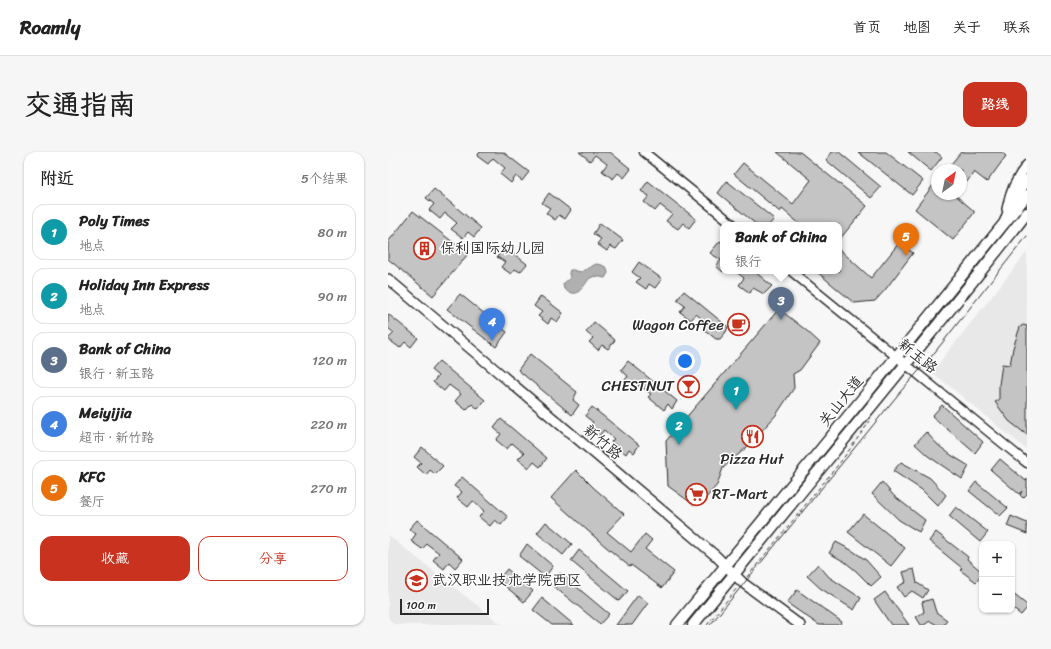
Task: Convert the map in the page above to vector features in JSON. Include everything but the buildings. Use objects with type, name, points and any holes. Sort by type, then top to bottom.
[{"type":"main road","points":[[1005,222],[1013,187],[1027,165]]},
{"type":"main road","points":[[1005,222],[1016,194],[1027,180]]},
{"type":"main road","name":"关山大道","points":[[677,625],[872,388],[896,356],[916,334],[1027,195]]},
{"type":"main road","name":"关山大道","points":[[693,625],[734,573],[906,365],[1027,213]]},
{"type":"main road","name":"新竹路","points":[[388,279],[710,551],[742,582],[800,625]]},
{"type":"street","points":[[644,152],[730,222]]},
{"type":"street","name":"新玉路","points":[[795,274],[1027,463]]},
{"type":"path","points":[[707,625],[842,460],[874,416]]},
{"type":"shaded area","points":[[1027,252],[1027,450],[932,372]]},
{"type":"shaded area","points":[[596,264],[607,268],[608,273],[605,278],[595,276],[590,278],[576,293],[569,292],[564,289],[563,284],[570,278],[570,270],[581,272]]},
{"type":"shaded area","name":"武汉职业技术学院西区","points":[[388,535],[502,625],[388,625]]},
{"type":"tram line","points":[[710,625],[901,391],[931,357],[1027,236]]},
{"type":"place","name":"保利国际幼儿园","points":[[424,248]]},
{"type":"place","name":"KFC","points":[[906,256]]},
{"type":"place","name":"Bank of China","points":[[781,320]]},
{"type":"place","name":"Wagon Coffee","points":[[739,325]]},
{"type":"place","name":"Meiyijia","points":[[492,341]]},
{"type":"place","name":"CHESTNUT","points":[[689,386]]},
{"type":"place","name":"Poly Times","points":[[736,410]]},
{"type":"place","name":"Pizza Hut","points":[[752,436]]},
{"type":"place","name":"Holiday Inn Express","points":[[679,445]]},
{"type":"place","name":"RT-Mart","points":[[697,494]]},
{"type":"place","name":"武汉职业技术学院西区","points":[[417,580]]}]
